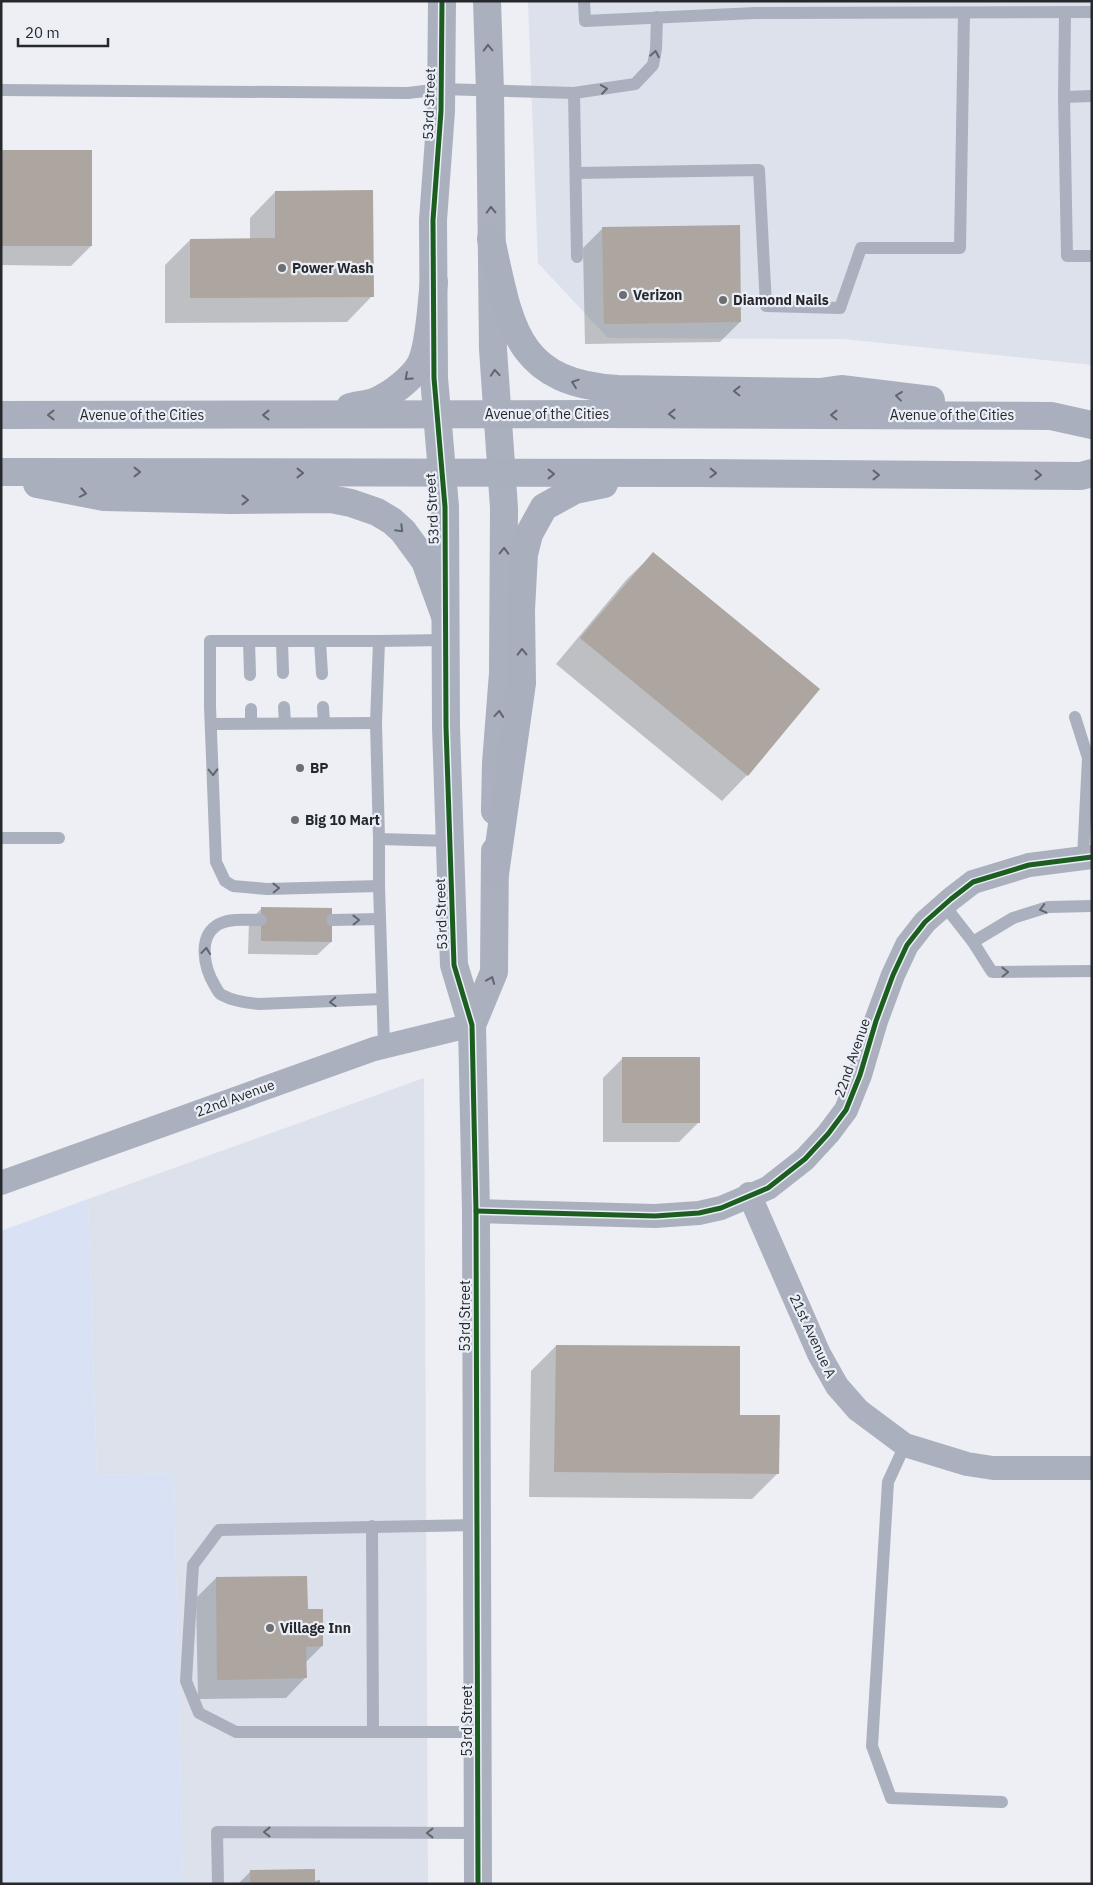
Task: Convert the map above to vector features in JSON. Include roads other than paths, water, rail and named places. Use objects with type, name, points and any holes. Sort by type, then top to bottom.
[{"type":"main road","points":[[491,239],[507,310],[515,332],[524,347],[535,359],[558,376],[576,384],[618,389],[820,392],[841,389],[1051,416]]},
{"type":"main road","points":[[308,415],[376,401],[393,391],[414,374],[421,362],[427,340],[434,282]]},
{"type":"main road","name":"Avenue of the Cities","points":[[1,415],[1051,416],[1092,425]]},
{"type":"main road","points":[[1,472],[1080,476],[1092,473]]},
{"type":"main road","points":[[494,874],[522,683],[521,610],[524,554],[529,534],[544,508],[575,490],[648,474]]},
{"type":"main road","points":[[1,477],[104,497],[231,500],[331,499],[351,503],[377,512],[392,521],[403,531],[425,561],[445,628]]},
{"type":"street","name":"53rd Street","points":[[442,1],[442,111],[433,220],[434,378],[445,507],[445,628],[454,965],[472,1025],[476,1211],[478,1884]]},
{"type":"street","name":"53rd Street","points":[[472,1025],[494,972],[496,763],[503,673],[504,508],[493,349],[487,1]]},
{"type":"street","name":"22nd Avenue","points":[[476,1211],[655,1216],[699,1213],[721,1208],[749,1194],[768,1188],[805,1159],[828,1134],[846,1110],[860,1075],[876,1021],[896,968],[907,945],[925,922],[973,882],[1029,865],[1087,857]]},
{"type":"street","name":"22nd Avenue","points":[[1,1182],[384,1046],[472,1025]]},
{"type":"street","name":"21st Avenue A","points":[[749,1194],[819,1354],[837,1386],[858,1410],[905,1445],[966,1464],[993,1468],[1092,1468]]},
{"type":"lane","points":[[584,1],[585,21],[755,13],[1092,12]]},
{"type":"lane","points":[[1065,12],[1064,96],[1067,256],[1092,256]]},
{"type":"lane","points":[[576,173],[759,170],[766,306],[840,308],[861,248],[960,248],[964,13]]},
{"type":"lane","points":[[1,90],[408,93],[442,89],[490,92],[574,93],[635,84],[653,66],[656,49],[657,17]]},
{"type":"lane","points":[[574,93],[577,257]]},
{"type":"lane","points":[[1064,96],[1092,96]]},
{"type":"lane","points":[[379,886],[267,888],[233,886],[225,881],[216,862],[210,724],[210,640],[379,641],[445,628]]},
{"type":"lane","points":[[249,641],[250,675]]},
{"type":"lane","points":[[282,641],[283,674]]},
{"type":"lane","points":[[320,641],[322,674]]},
{"type":"lane","points":[[379,641],[376,723],[384,1046]]},
{"type":"lane","points":[[284,707],[285,723]]},
{"type":"lane","points":[[323,708],[324,723]]},
{"type":"lane","points":[[251,709],[251,723]]},
{"type":"lane","points":[[1074,717],[1088,758],[1087,857]]},
{"type":"lane","points":[[210,724],[376,723]]},
{"type":"lane","points":[[1,838],[59,838]]},
{"type":"lane","points":[[379,839],[450,840]]},
{"type":"lane","points":[[944,905],[973,942],[992,972],[1092,971]]},
{"type":"lane","points":[[973,942],[1013,918],[1048,907],[1092,906]]},
{"type":"lane","points":[[332,920],[380,919]]},
{"type":"lane","points":[[261,920],[230,921],[219,925],[208,935],[204,956],[208,974],[220,994],[240,1002],[258,1004],[382,999]]},
{"type":"lane","points":[[905,1445],[888,1482],[872,1746],[892,1798],[1002,1802]]},
{"type":"lane","points":[[478,1525],[218,1530],[193,1565],[186,1681],[199,1713],[236,1732],[478,1732]]},
{"type":"lane","points":[[372,1526],[373,1732]]},
{"type":"lane","points":[[218,1884],[217,1832],[478,1833]]},
{"type":"place","name":"Power Wash","points":[[282,268]]},
{"type":"place","name":"Verizon","points":[[623,295]]},
{"type":"place","name":"Diamond Nails","points":[[723,300]]},
{"type":"place","name":"BP","points":[[300,768]]},
{"type":"place","name":"Big 10 Mart","points":[[295,820]]},
{"type":"place","name":"Village Inn","points":[[270,1628]]}]
